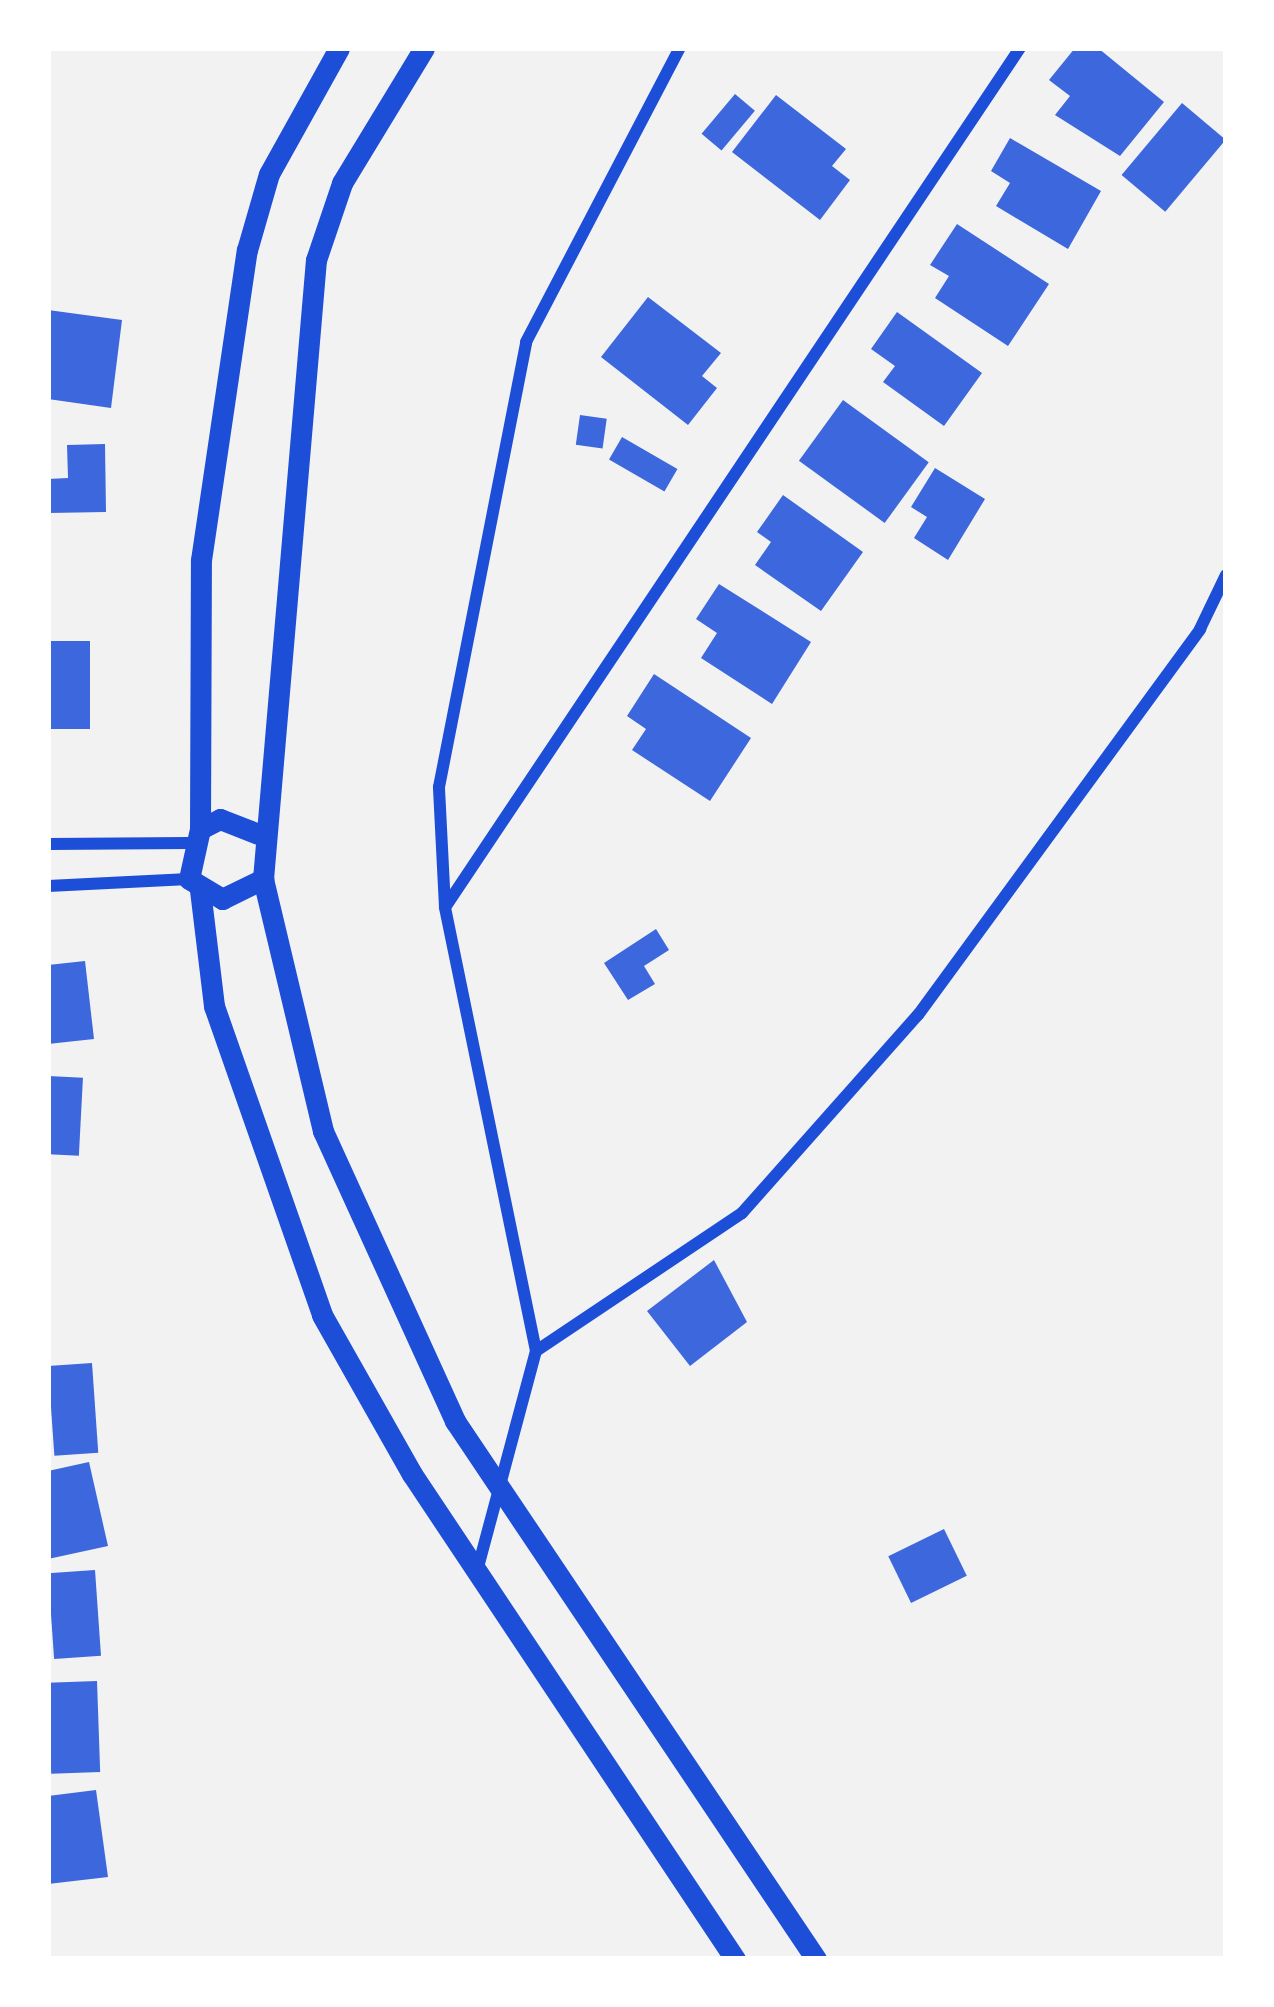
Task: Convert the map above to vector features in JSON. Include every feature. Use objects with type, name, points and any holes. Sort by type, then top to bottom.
[{"type":"street","points":[[339,48],[268,174],[247,250],[201,560],[195,884],[214,1006],[322,1315],[477,1572],[735,1959]]},
{"type":"street","points":[[424,48],[342,183],[316,260],[261,835],[263,879],[322,1131],[405,1321],[498,1486],[816,1959]]},
{"type":"street","points":[[477,1572],[536,1351],[445,908],[439,787],[526,342],[680,48]]},
{"type":"street","points":[[445,908],[1020,48]]},
{"type":"street","points":[[536,1351],[742,1213],[918,1015],[1187,648],[1226,575]]},
{"type":"street","points":[[48,844],[195,836],[220,819],[261,835]]},
{"type":"street","points":[[48,886],[195,884],[246,896],[263,879]]},
{"type":"building","points":[[1075,48],[1098,48],[1164,102],[1120,156],[1055,115],[1070,96],[1049,80]]},
{"type":"building","points":[[735,94],[755,111],[721,151],[702,134]]},
{"type":"building","points":[[776,95],[846,149],[832,166],[850,180],[820,220],[732,152]]},
{"type":"building","points":[[1182,103],[1226,140],[1165,212],[1122,175]]},
{"type":"building","points":[[1010,138],[1101,191],[1068,249],[996,206],[1010,183],[991,171]]},
{"type":"building","points":[[957,224],[1049,284],[1008,346],[935,298],[949,276],[930,265]]},
{"type":"building","points":[[648,297],[721,353],[702,376],[717,388],[688,425],[601,357]]},
{"type":"building","points":[[48,310],[122,320],[111,408],[48,399]]},
{"type":"building","points":[[897,312],[982,373],[944,426],[883,382],[895,366],[871,349]]},
{"type":"building","points":[[843,400],[929,462],[885,523],[799,461]]},
{"type":"building","points":[[580,415],[607,419],[603,448],[576,445]]},
{"type":"building","points":[[622,437],[677,469],[664,492],[609,460]]},
{"type":"building","points":[[105,444],[106,512],[48,513],[48,479],[68,478],[67,445]]},
{"type":"building","points":[[935,468],[985,499],[948,560],[914,538],[927,517],[911,507]]},
{"type":"building","points":[[783,495],[863,552],[821,611],[755,565],[771,542],[757,532]]},
{"type":"building","points":[[719,584],[811,642],[772,704],[701,658],[717,633],[696,619]]},
{"type":"building","points":[[48,641],[90,641],[90,729],[48,729]]},
{"type":"building","points":[[654,674],[751,738],[710,801],[632,750],[646,729],[627,716]]},
{"type":"building","points":[[656,929],[669,950],[644,966],[655,984],[628,1000],[604,963]]},
{"type":"building","points":[[85,961],[94,1039],[48,1044],[48,965]]},
{"type":"building","points":[[48,1076],[83,1078],[79,1156],[48,1154]]},
{"type":"building","points":[[714,1260],[747,1322],[690,1366],[647,1311]]},
{"type":"building","points":[[92,1363],[98,1453],[54,1456],[48,1366]]},
{"type":"building","points":[[89,1462],[108,1546],[48,1559],[48,1471]]},
{"type":"building","points":[[944,1529],[967,1576],[911,1603],[888,1556]]},
{"type":"building","points":[[95,1570],[101,1656],[54,1659],[48,1573]]},
{"type":"building","points":[[97,1681],[100,1772],[51,1774],[48,1683]]},
{"type":"building","points":[[96,1790],[108,1877],[48,1884],[48,1796]]}]
